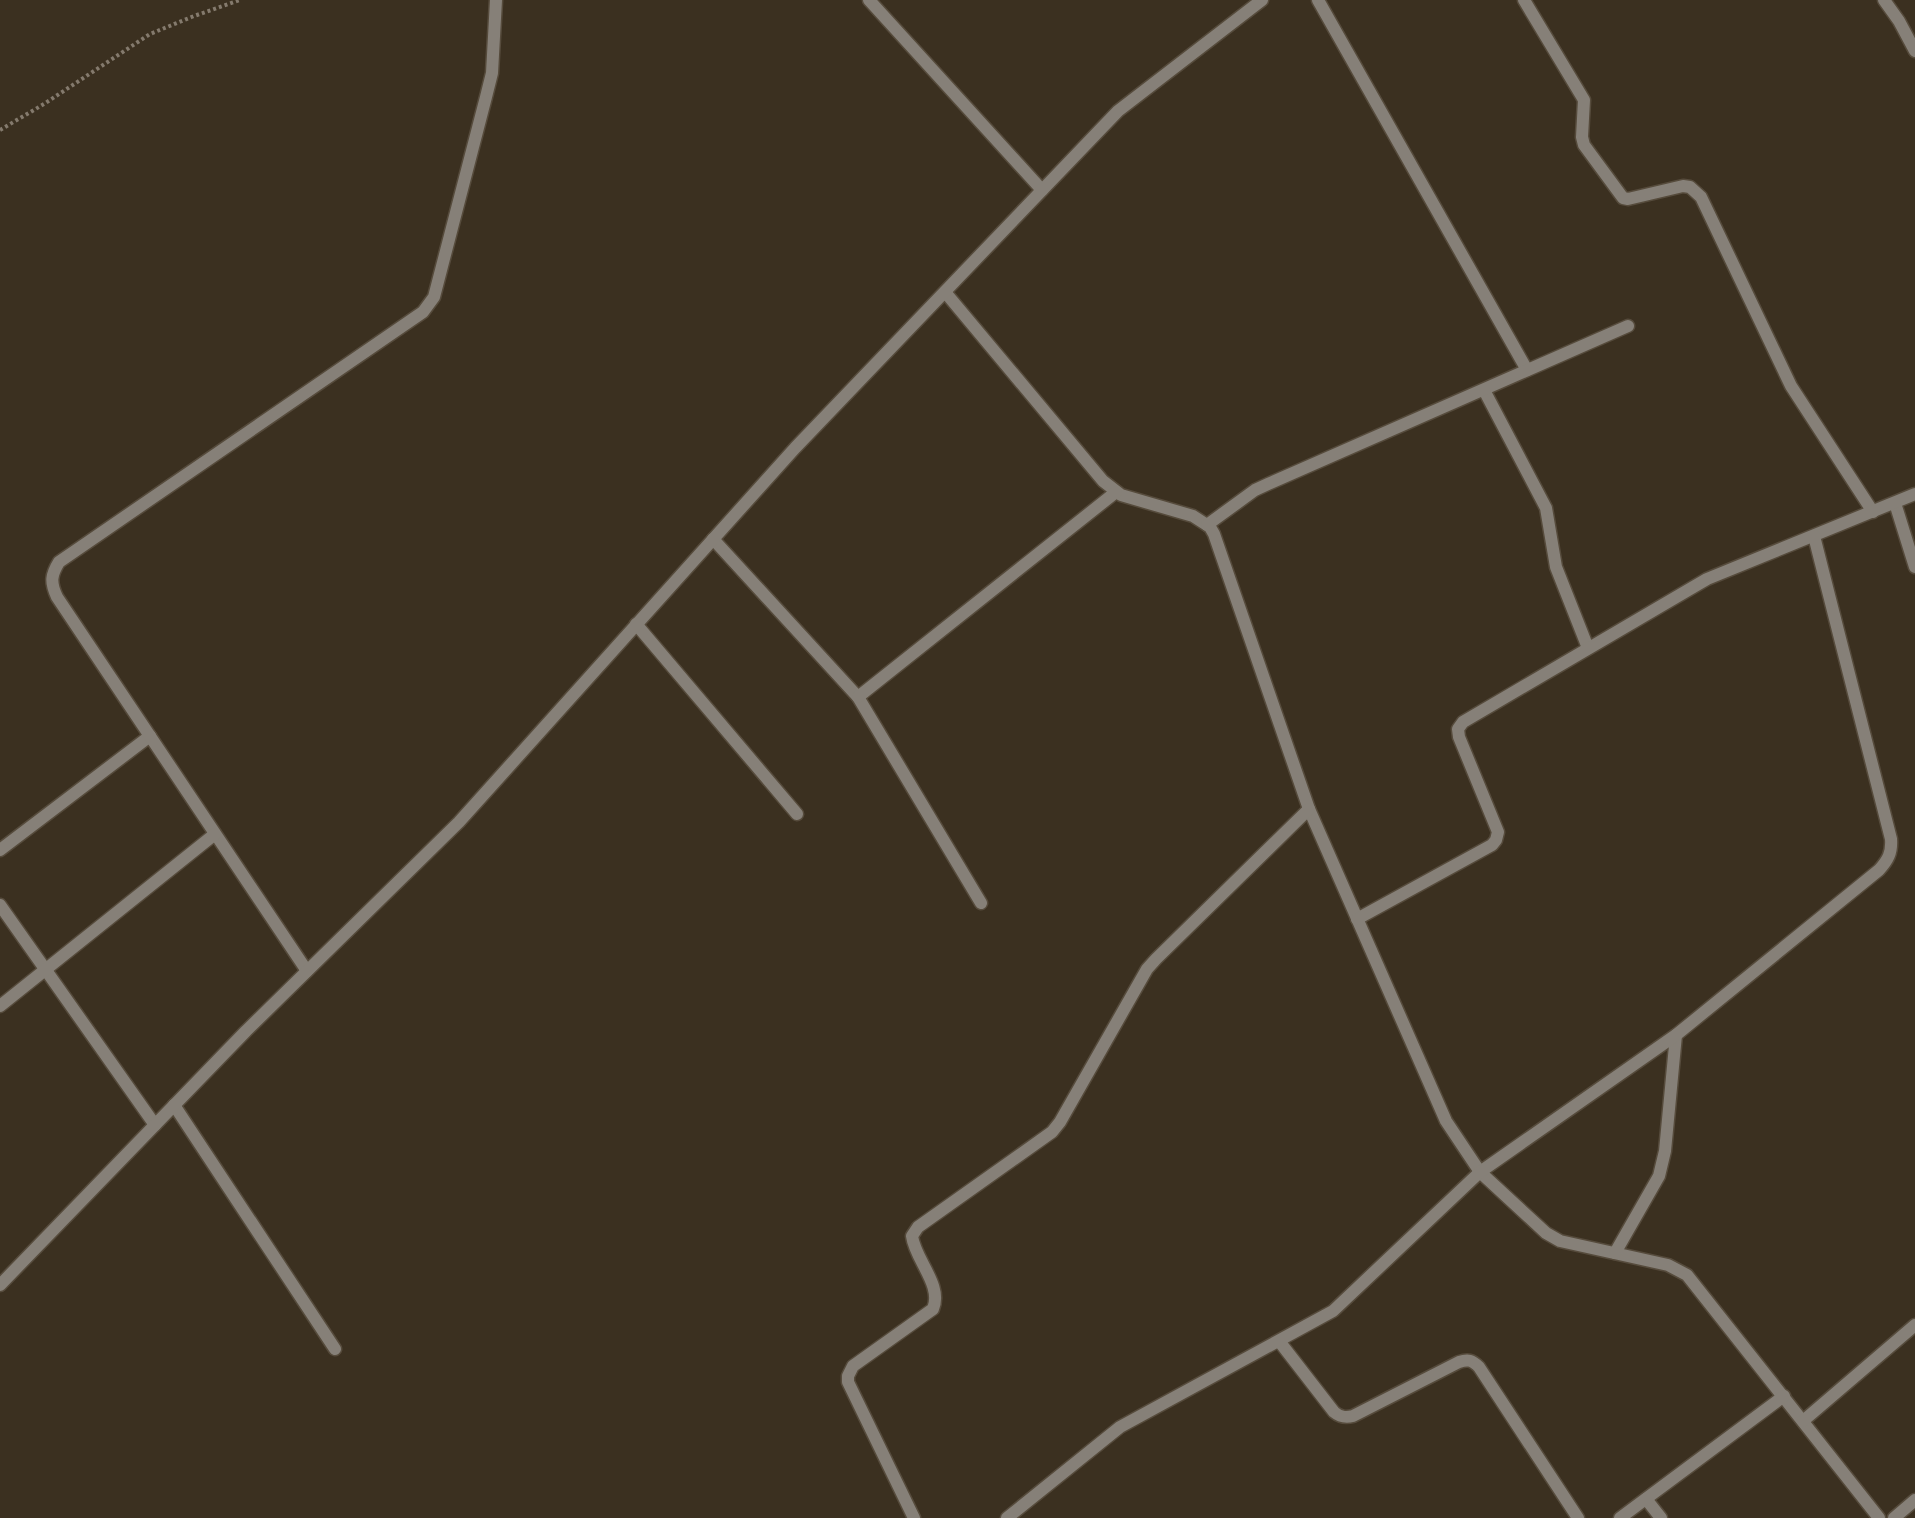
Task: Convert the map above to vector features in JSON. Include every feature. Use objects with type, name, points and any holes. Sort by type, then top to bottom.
[{"type":"street","points":[[307,971],[57,597],[51,586],[51,574],[59,562],[423,312],[434,297],[492,73],[496,0]]},
{"type":"street","points":[[869,0],[1042,190]]},
{"type":"street","points":[[0,1285],[246,1031],[459,822],[795,448],[1118,111],[1262,0]]},
{"type":"street","points":[[1318,0],[1527,370]]},
{"type":"street","points":[[1524,0],[1584,100],[1582,137],[1584,145],[1623,198],[1628,199],[1683,186],[1690,187],[1701,197],[1791,386],[1873,512]]},
{"type":"street","points":[[1884,0],[1899,21],[1915,51]]},
{"type":"street","points":[[945,292],[1103,481],[1116,492],[1193,516],[1214,534],[1309,809],[1446,1121],[1480,1172],[1553,1238],[1668,1265],[1687,1275],[1879,1518]]},
{"type":"street","points":[[1206,525],[1255,490],[1628,326]]},
{"type":"street","points":[[1484,390],[1546,508],[1556,567],[1588,648]]},
{"type":"street","points":[[858,697],[1116,492]]},
{"type":"street","points":[[1357,919],[1492,845],[1496,840],[1498,832],[1459,737],[1458,729],[1462,722],[1707,579],[1915,494]]},
{"type":"street","points":[[1895,502],[1915,567]]},
{"type":"street","points":[[1007,1518],[1120,1427],[1333,1311],[1480,1172],[1676,1035],[1879,870],[1888,860],[1892,849],[1891,839],[1814,536]]},
{"type":"street","points":[[713,539],[858,697],[981,903]]},
{"type":"street","points":[[636,624],[796,814]]},
{"type":"street","points":[[0,850],[150,736]]},
{"type":"street","points":[[914,1518],[848,1382],[853,1366],[933,1308],[937,1300],[936,1290],[913,1245],[912,1236],[918,1227],[1052,1132],[1060,1122],[1147,969],[1309,809]]},
{"type":"street","points":[[0,1006],[215,834]]},
{"type":"street","points":[[0,905],[155,1125]]},
{"type":"street","points":[[1615,1253],[1659,1176],[1665,1151],[1676,1035]]},
{"type":"street","points":[[174,1105],[335,1348]]},
{"type":"street","points":[[1803,1421],[1915,1325]]},
{"type":"street","points":[[1279,1341],[1334,1412],[1346,1418],[1459,1362],[1473,1361],[1479,1366],[1578,1518]]},
{"type":"street","points":[[1620,1518],[1784,1396]]},
{"type":"street","points":[[1646,1499],[1660,1518]]},
{"type":"street","points":[[1894,1518],[1915,1500]]},
{"type":"path","points":[[0,130],[44,104],[150,34],[240,0]]}]
